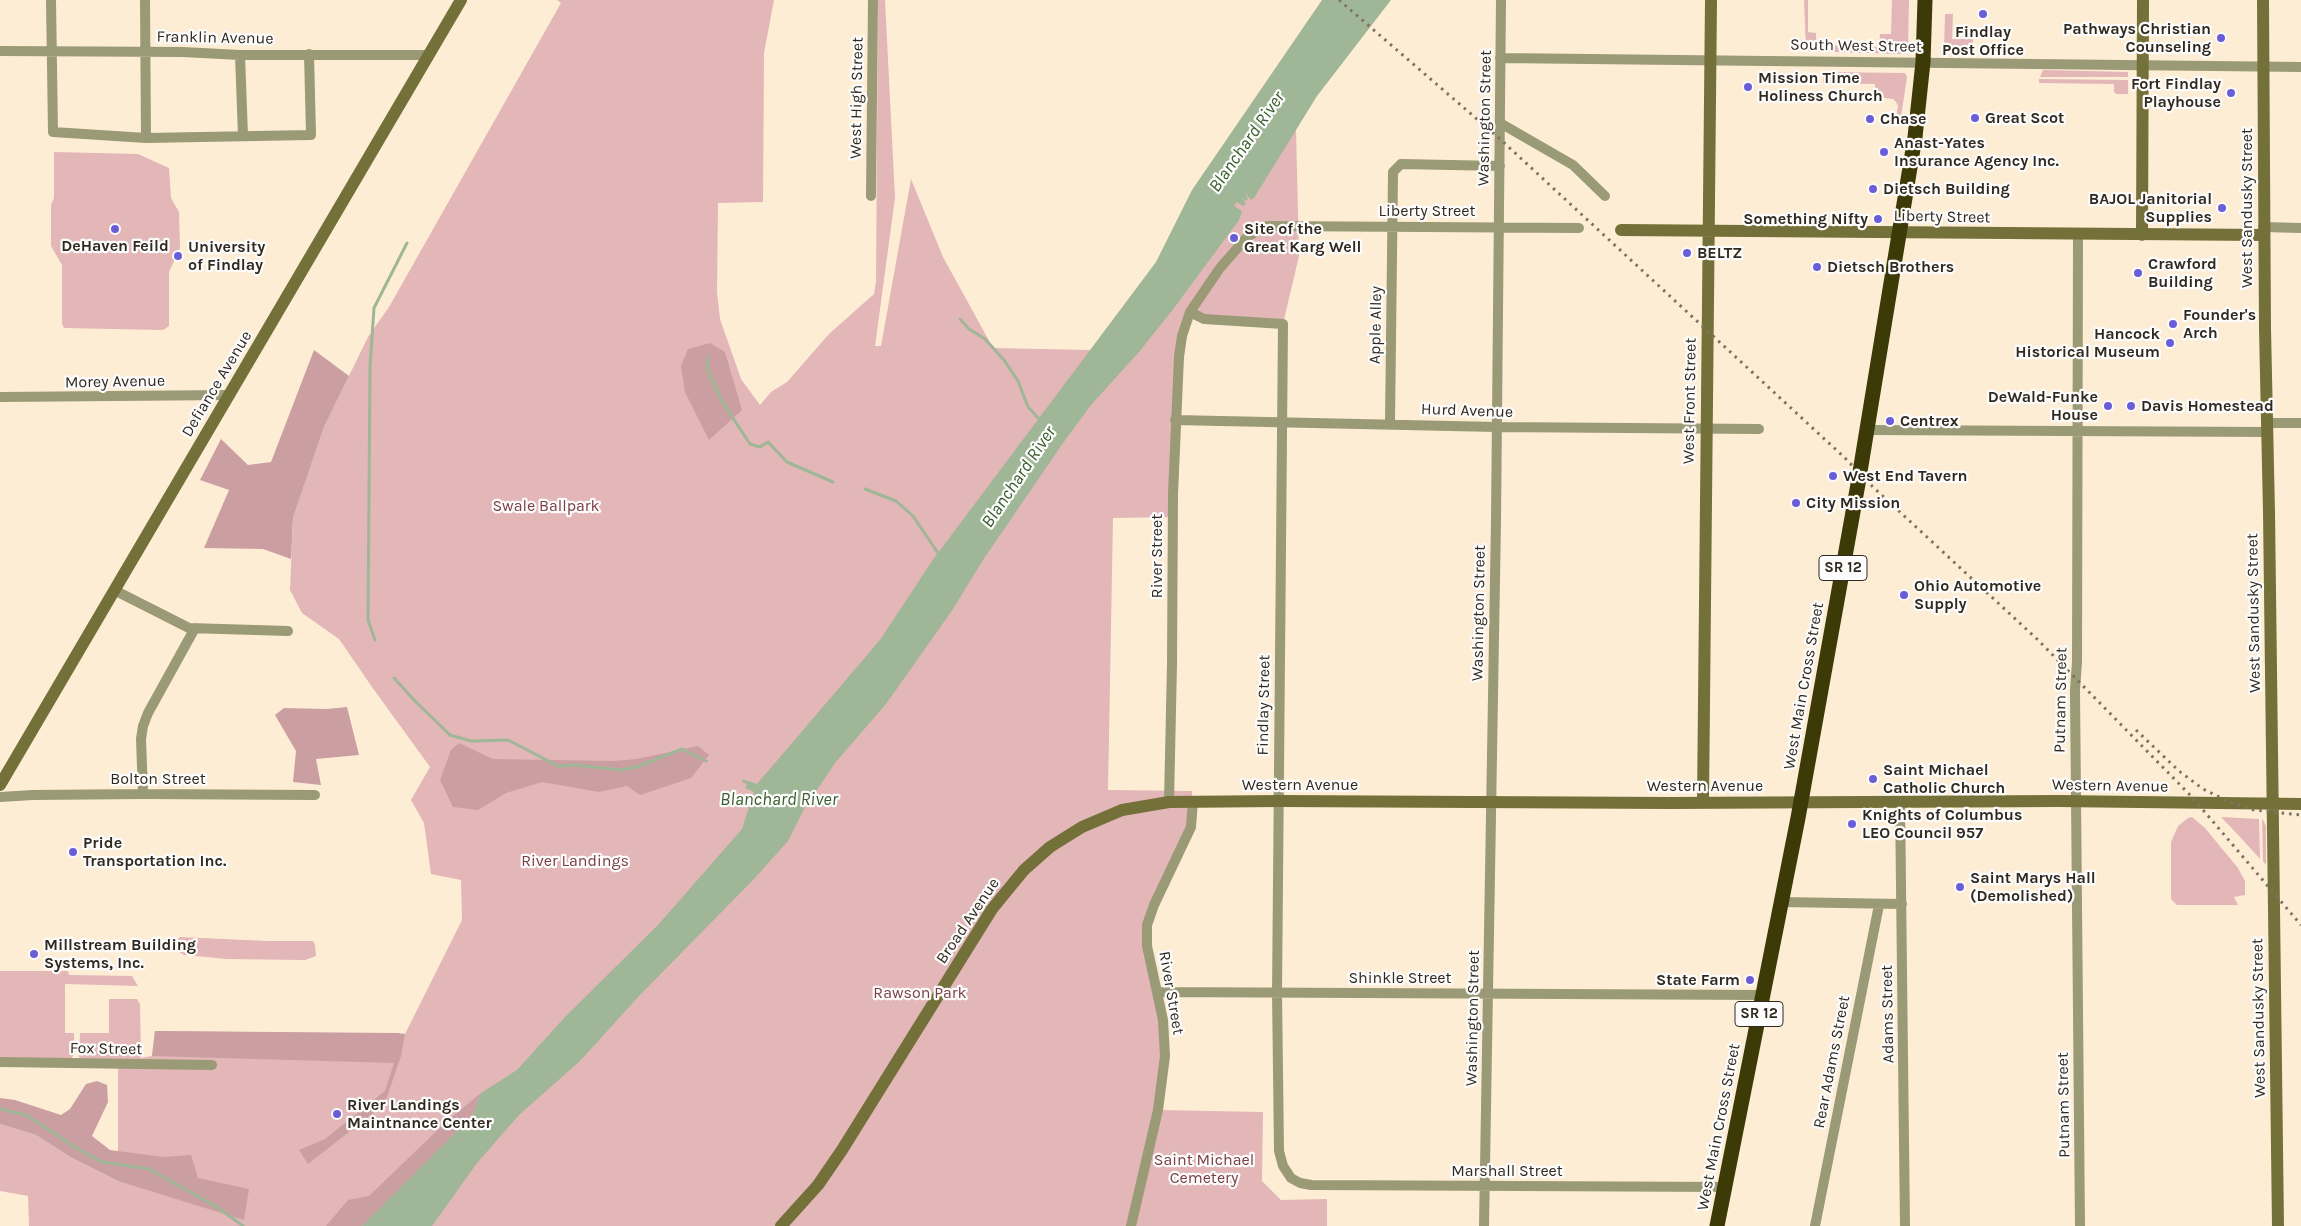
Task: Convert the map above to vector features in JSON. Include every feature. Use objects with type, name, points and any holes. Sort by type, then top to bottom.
[{"type":"highway","name":"West Main Cross Street","points":[[1717,1226],[1801,802],[1867,430],[1915,137],[1923,62],[1925,0]]},
{"type":"street","points":[[51,0],[52,132],[146,138],[311,134],[309,54]]},
{"type":"street","points":[[145,0],[146,138]]},
{"type":"street","name":"Defiance Avenue","points":[[0,785],[116,591],[200,443],[230,396],[461,0]]},
{"type":"street","name":"West High Street","points":[[871,196],[873,0]]},
{"type":"street","name":"Washington Street","points":[[1484,1226],[1501,0]]},
{"type":"street","name":"West Front Street","points":[[1703,802],[1705,430],[1711,0]]},
{"type":"street","points":[[2142,235],[2143,0]]},
{"type":"street","name":"West Sandusky Street","points":[[2263,0],[2263,231],[2278,1226]]},
{"type":"street","name":"Franklin Avenue","points":[[0,51],[240,55],[429,55]]},
{"type":"street","points":[[240,55],[243,136]]},
{"type":"street","name":"South West Street","points":[[1500,58],[2301,67]]},
{"type":"street","points":[[1500,123],[1573,164],[1605,196]]},
{"type":"street","name":"Apple Alley","points":[[1390,424],[1393,172],[1401,164],[1500,166]]},
{"type":"street","name":"Liberty Street","points":[[1190,312],[1220,268],[1242,241],[1260,228],[1275,225],[1579,228]]},
{"type":"street","name":"Liberty Street","points":[[1621,230],[2142,235],[2301,228]]},
{"type":"street","name":"Putnam Street","points":[[2078,234],[2077,662],[2075,690],[2080,1226]]},
{"type":"street","name":"River Street","points":[[1168,802],[1175,420],[1180,342],[1190,312]]},
{"type":"street","name":"Findlay Street","points":[[1190,312],[1204,319],[1283,324],[1277,992],[1279,1151],[1282,1166],[1292,1178]]},
{"type":"street","name":"Morey Avenue","points":[[0,397],[230,396]]},
{"type":"street","name":"Hurd Avenue","points":[[1175,420],[1496,427],[1759,429]]},
{"type":"street","points":[[1867,430],[2077,431],[2267,427],[2301,423]]},
{"type":"street","points":[[116,591],[182,626],[288,631]]},
{"type":"street","points":[[143,794],[141,739],[143,726],[148,713],[194,628]]},
{"type":"street","name":"Bolton Street","points":[[0,797],[143,794],[315,795]]},
{"type":"street","name":"River Street","points":[[1131,1226],[1161,1093],[1165,1042],[1147,946],[1147,925],[1154,905],[1191,827],[1192,801]]},
{"type":"street","name":"Western Avenue","points":[[1168,802],[2077,802],[2301,804]]},
{"type":"street","name":"Broad Avenue","points":[[781,1226],[818,1185],[842,1150],[987,917],[1024,870],[1050,846],[1095,821],[1136,807],[1168,802]]},
{"type":"street","name":"Adams Street","points":[[1900,802],[1905,1226]]},
{"type":"street","points":[[1781,902],[1902,904]]},
{"type":"street","name":"Rear Adams Street","points":[[1815,1226],[1879,905]]},
{"type":"street","name":"Shinkle Street","points":[[1157,992],[1763,995]]},
{"type":"street","name":"Fox Street","points":[[0,1062],[212,1065]]},
{"type":"street","name":"Marshall Street","points":[[1292,1178],[1310,1186],[1725,1187]]},
{"type":"green space","points":[[557,0],[774,0],[764,53],[763,202],[718,203],[717,292],[720,319],[741,379],[760,405],[771,392],[787,382],[829,334],[874,294],[876,282],[878,0],[885,0],[895,198],[875,346],[881,346],[911,179],[943,257],[993,348],[1090,350],[1101,355],[1276,97],[1296,130],[1299,256],[1283,324],[1188,317],[1182,336],[1173,517],[1113,518],[1108,790],[1192,791],[1192,820],[1147,925],[1163,1020],[1158,1110],[1263,1112],[1262,1181],[1281,1200],[1327,1199],[1327,1226],[29,1226],[28,1196],[0,1191],[0,1124],[36,1135],[72,1158],[118,1181],[118,1064],[79,1063],[80,1033],[109,1033],[109,999],[137,999],[140,1004],[141,1058],[152,1056],[155,1031],[405,1034],[462,920],[461,880],[431,874],[424,823],[411,800],[430,767],[339,639],[302,613],[290,590],[293,518],[324,427],[368,337],[389,307],[561,3]]},
{"type":"green space","points":[[1804,0],[1808,0],[1808,32],[1816,33],[1816,45],[1879,47],[1880,34],[1891,34],[1892,0],[1909,0],[1908,49],[1900,54],[1806,51]]},
{"type":"green space","points":[[1945,14],[1953,14],[1952,39],[1973,39],[1973,49],[1944,49]]},
{"type":"green space","points":[[2043,70],[2128,72],[2128,77],[2040,77]]},
{"type":"green space","points":[[1823,72],[1905,73],[1907,77],[1900,123],[1896,119],[1898,106],[1896,102],[1893,99],[1875,97],[1875,84],[1823,83]]},
{"type":"green space","points":[[2039,79],[2128,80],[2128,94],[2116,94],[2114,92],[2114,84],[2039,83]]},
{"type":"green space","name":"DeHaven Feild","points":[[54,152],[138,154],[169,168],[171,198],[179,212],[180,248],[169,272],[169,326],[163,330],[64,328],[62,324],[62,265],[51,246]]},
{"type":"green space","points":[[2192,817],[2205,828],[2238,868],[2245,881],[2245,895],[2234,897],[2238,905],[2177,905],[2171,899],[2171,842],[2178,826]]},
{"type":"green space","points":[[2221,817],[2259,819],[2260,859],[2241,838]]},
{"type":"green space","points":[[2262,818],[2266,826],[2266,865],[2263,861]]},
{"type":"green space","points":[[180,937],[313,941],[316,956],[305,960],[227,959],[184,955],[179,952],[176,941]]},
{"type":"green space","points":[[0,971],[68,971],[69,975],[132,976],[138,986],[65,984],[65,1033],[74,1033],[74,1054],[69,1063],[0,1062]]},
{"type":"shaded area","points":[[710,343],[725,352],[742,410],[709,440],[685,392],[681,366],[688,349]]},
{"type":"shaded area","points":[[314,350],[349,376],[324,427],[293,518],[291,559],[263,549],[204,548],[229,490],[200,480],[221,439],[248,465],[271,462]]},
{"type":"shaded area","points":[[347,707],[359,755],[316,759],[321,785],[293,782],[296,751],[275,715],[284,708],[327,709]]},
{"type":"shaded area","points":[[459,743],[493,759],[613,761],[637,759],[698,746],[709,755],[691,778],[640,795],[627,786],[599,792],[542,782],[506,793],[478,810],[453,807],[440,780],[451,750]]},
{"type":"shaded area","points":[[155,1031],[405,1034],[401,1056],[387,1097],[372,1114],[308,1164],[299,1150],[325,1139],[385,1091],[394,1063],[152,1056]]},
{"type":"shaded area","points":[[97,1081],[107,1085],[108,1102],[92,1136],[110,1150],[163,1157],[191,1155],[198,1178],[249,1189],[244,1220],[118,1181],[72,1158],[36,1135],[0,1124],[0,1098],[15,1100],[61,1115],[70,1109],[86,1084]]},
{"type":"shaded area","points":[[481,1093],[472,1116],[362,1226],[326,1226],[348,1200],[369,1196],[447,1121]]},
{"type":"water","name":"Blanchard River","points":[[1322,0],[1391,0],[1317,96],[1254,198],[1251,200],[1245,193],[1248,199],[1245,201],[1241,197],[1246,204],[1243,206],[1237,202],[1234,206],[1242,211],[1239,220],[1174,308],[1139,352],[1091,405],[1063,443],[983,560],[951,612],[886,704],[835,763],[804,809],[788,841],[753,880],[638,997],[580,1061],[519,1115],[477,1163],[432,1226],[362,1226],[472,1116],[481,1093],[517,1070],[565,1017],[658,925],[742,829],[754,792],[745,788],[749,781],[757,784],[880,640],[932,561],[1156,262],[1192,190]]},
{"type":"waterway","points":[[375,640],[368,620],[370,366],[374,308],[407,243]]},
{"type":"waterway","points":[[960,319],[969,329],[985,339],[1004,360],[1018,381],[1028,407],[1040,420]]},
{"type":"waterway","points":[[708,357],[707,369],[723,403],[750,444],[760,447],[768,442],[787,462],[833,482]]},
{"type":"waterway","points":[[865,489],[896,501],[913,516],[940,556]]},
{"type":"waterway","points":[[394,678],[450,735],[471,741],[508,740],[558,766],[576,765],[620,770],[637,767],[682,749],[706,761]]},
{"type":"waterway","points":[[744,781],[748,783]]},
{"type":"waterway","points":[[0,1109],[26,1115],[78,1149],[102,1162],[149,1169],[217,1207],[243,1226]]},
{"type":"railway","points":[[1339,0],[1500,139],[1845,458],[1873,487],[2038,640],[2192,797],[2301,925]]},
{"type":"railway","points":[[2136,730],[2179,771],[2203,789],[2232,803],[2254,810],[2301,815]]},
{"type":"place","name":"Findlay Post Office","points":[[1983,14]]},
{"type":"place","name":"Pathways Christian Counseling","points":[[2221,38]]},
{"type":"place","name":"Mission Time Holiness Church","points":[[1748,87]]},
{"type":"place","name":"Fort Findlay Playhouse","points":[[2231,93]]},
{"type":"place","name":"Great Scot","points":[[1975,118]]},
{"type":"place","name":"Chase","points":[[1870,119]]},
{"type":"place","name":"Anast-Yates Insurance Agency Inc.","points":[[1884,152]]},
{"type":"place","name":"Dietsch Building","points":[[1873,189]]},
{"type":"place","name":"BAJOL Janitorial Supplies","points":[[2222,208]]},
{"type":"place","name":"Something Nifty","points":[[1878,219]]},
{"type":"place","name":"DeHaven Feild","points":[[115,229]]},
{"type":"place","name":"Site of the Great Karg Well","points":[[1234,238]]},
{"type":"place","name":"BELTZ","points":[[1687,253]]},
{"type":"place","name":"University of Findlay","points":[[178,256]]},
{"type":"place","name":"Dietsch Brothers","points":[[1817,267]]},
{"type":"place","name":"Crawford Building","points":[[2138,273]]},
{"type":"place","name":"Founder's Arch","points":[[2173,324]]},
{"type":"place","name":"Hancock Historical Museum","points":[[2170,343]]},
{"type":"place","name":"DeWald-Funke House","points":[[2108,406]]},
{"type":"place","name":"Davis Homestead","points":[[2131,406]]},
{"type":"place","name":"Centrex","points":[[1890,421]]},
{"type":"place","name":"West End Tavern","points":[[1833,476]]},
{"type":"place","name":"City Mission","points":[[1796,503]]},
{"type":"place","name":"Ohio Automotive Supply","points":[[1904,595]]},
{"type":"place","name":"Saint Michael Catholic Church","points":[[1873,779]]},
{"type":"place","name":"Knights of Columbus LEO Council 957","points":[[1852,824]]},
{"type":"place","name":"Pride Transportation Inc.","points":[[73,852]]},
{"type":"place","name":"Saint Marys Hall (Demolished)","points":[[1960,887]]},
{"type":"place","name":"Millstream Building Systems, Inc.","points":[[34,954]]},
{"type":"place","name":"State Farm","points":[[1750,980]]},
{"type":"place","name":"River Landings Maintnance Center","points":[[337,1114]]},
{"type":"park label","name":"Swale Ballpark","points":[[546,506]]},
{"type":"park label","name":"River Landings","points":[[575,861]]},
{"type":"park label","name":"Rawson Park","points":[[920,993]]},
{"type":"park label","name":"Saint Michael Cemetery","points":[[1204,1169]]}]
